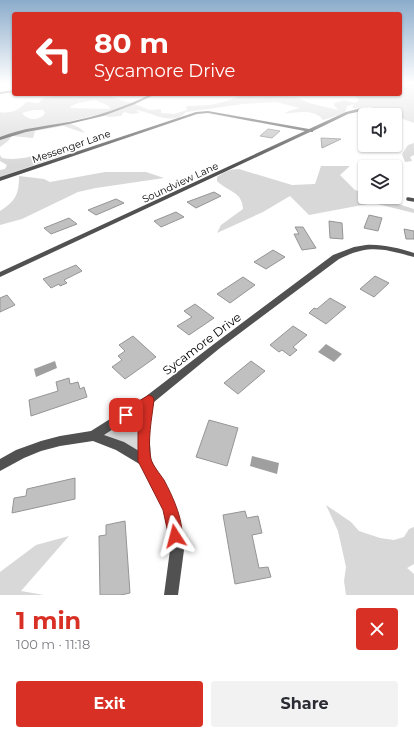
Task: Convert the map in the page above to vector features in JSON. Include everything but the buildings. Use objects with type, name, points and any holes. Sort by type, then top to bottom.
[{"type":"street","points":[[0,139],[19,132],[96,116],[114,111]]},
{"type":"street","name":"Soundview Lane","points":[[0,275],[356,111]]},
{"type":"street","name":"Messenger Lane","points":[[0,179],[196,113],[208,112],[311,131]]},
{"type":"street","name":"Sycamore Drive","points":[[0,465],[20,454],[41,446],[60,441],[93,436],[149,400],[217,346],[336,257],[350,250],[370,246],[393,249],[414,255]]},
{"type":"street","points":[[145,461],[144,428],[149,400]]},
{"type":"street","points":[[93,436],[120,446],[145,461],[164,493],[170,510],[177,550],[171,595]]},
{"type":"lane","points":[[408,199],[414,200]]},
{"type":"shaded area","points":[[30,111],[22,113],[27,118],[31,119],[40,118],[45,113],[44,111],[137,111],[139,113],[132,114],[124,112],[121,116],[109,117],[100,114],[67,122],[80,128],[85,133],[63,126],[35,131],[33,138],[12,136],[0,147],[0,112]]},
{"type":"shaded area","points":[[141,111],[161,111],[161,113],[174,114],[185,111],[195,111],[186,112],[175,118],[168,118]]},
{"type":"shaded area","points":[[290,111],[346,111],[345,113],[323,120],[316,114],[305,112],[284,114]]},
{"type":"shaded area","points":[[402,111],[414,111],[414,123],[402,119]]},
{"type":"shaded area","points":[[414,143],[414,155],[410,157],[412,161],[405,162],[402,154],[408,145]]},
{"type":"shaded area","points":[[47,153],[50,155],[63,155],[0,177],[0,170],[5,169],[7,165],[0,161],[0,155],[2,158],[13,159]]},
{"type":"shaded area","points":[[321,166],[350,166],[340,175],[355,190],[358,191],[358,204],[368,204],[309,215],[290,196],[263,212],[217,233],[221,225],[243,209],[242,203],[237,195],[217,181],[217,177],[225,172],[239,169],[292,185],[315,184]]},
{"type":"shaded area","points":[[105,172],[146,172],[164,178],[78,192],[22,219],[0,225],[0,211],[10,204],[16,196],[19,176],[44,179],[50,182]]},
{"type":"shaded area","points":[[377,204],[398,204],[414,209],[414,213]]},
{"type":"shaded area","points":[[326,344],[342,354],[334,362],[318,352]]},
{"type":"shaded area","points":[[55,361],[57,368],[36,377],[34,369]]},
{"type":"shaded area","points":[[142,409],[139,427],[139,452],[103,435]]},
{"type":"shaded area","points":[[252,456],[279,463],[277,474],[250,466]]},
{"type":"shaded area","points":[[326,505],[351,522],[359,531],[380,538],[394,540],[404,537],[409,529],[414,527],[414,564],[407,568],[414,574],[414,595],[346,595],[344,581],[346,567],[338,531]]},
{"type":"shaded area","points":[[69,536],[21,591],[44,595],[0,595],[0,572],[36,545]]},
{"type":"route","points":[[126,415],[149,400],[146,409],[144,428],[145,461],[164,493],[170,510],[175,536]]}]
